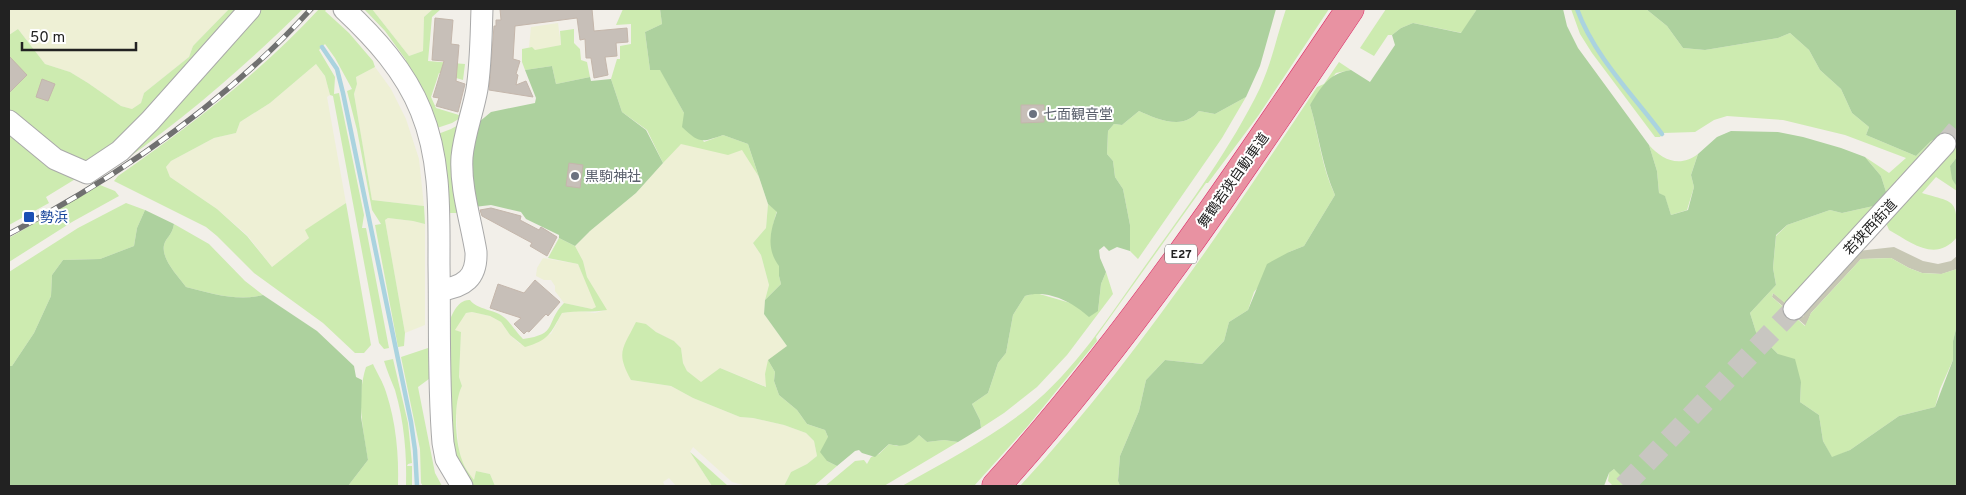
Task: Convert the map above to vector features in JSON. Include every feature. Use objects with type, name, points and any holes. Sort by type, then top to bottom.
[{"type":"highway","name":"舞鶴若狭自動車道","points":[[996,486],[1087,380],[1133,320],[1254,151],[1350,9]]},
{"type":"street","points":[[9,121],[50,155],[71,168],[86,173],[120,151],[150,121],[250,9]]},
{"type":"street","points":[[344,9],[371,36],[399,70],[414,96],[429,132],[439,188],[439,336],[443,443],[446,459],[462,486]]},
{"type":"street","points":[[440,290],[455,288],[464,283],[473,272],[476,264],[476,252],[463,176],[462,158],[477,90],[480,66],[482,9]]},
{"type":"street","name":"若狭西街道","points":[[1794,309],[1945,144]]},
{"type":"shaded area","points":[[9,9],[229,9],[193,46],[189,57],[144,93],[141,103],[132,109],[121,106],[70,72],[45,64],[18,29],[9,35]]},
{"type":"shaded area","points":[[372,9],[433,9],[424,17],[423,51],[409,56]]},
{"type":"shaded area","points":[[558,23],[561,45],[535,51],[532,47],[529,47],[531,27]]},
{"type":"shaded area","points":[[316,64],[325,76],[330,95],[327,97],[346,203],[306,230],[309,238],[272,267],[247,235],[217,209],[170,177],[166,167],[171,161],[214,138],[236,133],[240,122],[270,103]]},
{"type":"shaded area","points":[[375,67],[391,89],[406,119],[419,159],[424,206],[372,200],[354,94],[357,84],[356,77]]},
{"type":"shaded area","points":[[681,143],[743,150],[759,177],[768,204],[766,228],[753,243],[761,255],[769,285],[764,314],[787,346],[765,374],[767,387],[720,368],[701,383],[687,371],[683,363],[681,348],[674,341],[656,332],[646,324],[631,380],[671,386],[693,398],[740,417],[784,425],[806,433],[814,441],[817,456],[807,464],[791,472],[784,486],[747,486],[732,482],[693,447],[690,452],[712,486],[676,486],[669,478],[663,482],[665,486],[495,486],[490,474],[476,471],[474,481],[462,462],[459,450],[456,413],[458,395],[462,386],[459,377],[461,332],[454,330],[459,321],[466,313],[472,312],[490,316],[501,322],[510,335],[520,344],[551,334],[562,313],[576,311],[595,313],[606,310],[587,277],[583,261],[575,246],[636,193]]},
{"type":"shaded area","points":[[388,218],[425,224],[425,325],[405,333],[385,220]]},
{"type":"shaded area","points":[[1894,247],[1923,261],[1938,264],[1951,261],[1957,256],[1957,269],[1942,274],[1922,273],[1891,258],[1861,259],[1811,313],[1806,326],[1772,297],[1773,293],[1803,317],[1807,307],[1858,251]]},
{"type":"shaded area","points":[[543,258],[578,264],[597,307],[592,309],[564,303],[555,291],[555,286],[551,280],[544,280],[536,276],[537,268]]},
{"type":"green space","points":[[229,9],[244,9],[100,160],[74,163],[9,113],[9,35],[18,29],[45,64],[70,72],[121,106],[132,109],[141,103],[144,93],[189,57],[193,46]]},
{"type":"green space","points":[[256,9],[303,9],[255,55],[182,117],[102,176],[95,173]]},
{"type":"green space","points":[[319,9],[327,9],[325,11],[349,33],[373,61],[375,67],[356,77],[357,84],[354,94],[372,200],[424,206],[425,224],[388,218],[385,220],[405,333],[404,346],[398,347],[375,225],[381,224],[372,210],[357,130],[347,91],[352,89],[325,44],[319,50],[335,77],[334,94],[339,93],[364,215],[362,228],[366,228],[389,348],[384,349],[379,343],[333,96],[330,95],[325,76],[316,64],[270,103],[240,122],[236,133],[214,138],[171,161],[166,167],[170,177],[217,209],[247,236],[272,267],[309,238],[305,230],[346,203],[371,345],[364,353],[355,353],[323,323],[254,273],[206,227],[114,181],[118,176],[223,98],[296,33]]},
{"type":"green space","points":[[364,9],[372,9],[409,56],[423,51],[424,17],[433,9],[441,9],[432,17],[428,61],[465,64],[463,80],[439,73],[431,97],[436,108],[459,115],[470,80],[465,115],[452,123],[437,128],[405,62],[406,60],[385,31]]},
{"type":"green space","points":[[623,9],[660,9],[662,24],[645,32],[650,70],[660,69],[684,113],[704,142],[723,135],[748,144],[759,177],[742,150],[728,155],[681,144],[663,163],[647,130],[622,112],[611,79],[617,59],[620,59],[620,46],[631,44],[631,24],[616,25]]},
{"type":"green space","points":[[660,9],[1276,9],[1260,66],[1246,97],[1215,114],[1199,111],[1192,117],[1177,122],[1170,122],[1139,111],[1122,125],[1114,124],[1108,131],[1107,154],[1113,161],[1115,177],[1123,189],[1130,225],[1130,251],[1117,247],[1109,251],[1104,246],[1099,250],[1106,272],[1101,284],[1098,311],[1089,317],[1075,306],[1059,298],[1042,294],[1025,296],[1013,315],[1006,353],[998,363],[988,393],[972,404],[980,420],[981,428],[958,442],[944,440],[927,442],[919,435],[906,445],[889,444],[875,457],[862,453],[859,450],[855,451],[837,466],[827,461],[820,452],[828,437],[825,430],[807,424],[797,410],[779,395],[774,381],[775,372],[768,360],[787,346],[764,314],[765,300],[781,284],[779,266],[772,253],[771,246],[771,233],[777,212],[768,204],[748,144],[723,135],[705,140],[697,139],[682,127],[684,113],[660,70],[650,70],[645,32],[662,24]]},
{"type":"green space","points":[[1286,9],[1329,9],[1258,116],[1208,183],[1206,183],[1096,337],[1097,341],[1027,427],[974,486],[902,486],[966,450],[1027,409],[1045,394],[1091,342],[1191,201],[1235,134],[1260,88]]},
{"type":"green space","points":[[1386,9],[1477,9],[1462,33],[1413,23],[1401,28],[1392,35],[1388,35],[1374,56],[1360,48]]},
{"type":"green space","points":[[1477,9],[1563,9],[1567,26],[1578,48],[1649,145],[1657,171],[1659,193],[1665,196],[1671,215],[1688,210],[1694,187],[1691,175],[1698,154],[1717,137],[1731,131],[1778,132],[1803,137],[1865,157],[1881,176],[1887,195],[1878,205],[1842,213],[1830,210],[1787,225],[1776,235],[1773,268],[1776,285],[1750,313],[1756,332],[1778,354],[1795,359],[1801,382],[1800,402],[1819,415],[1823,441],[1832,457],[1850,450],[1899,416],[1935,407],[1953,360],[1953,341],[1957,325],[1957,486],[1637,486],[1627,476],[1622,477],[1614,469],[1609,473],[1604,486],[1120,486],[1118,481],[1120,456],[1139,411],[1146,380],[1165,360],[1202,364],[1224,341],[1229,322],[1248,310],[1267,264],[1304,246],[1335,195],[1324,162],[1310,105],[1322,87],[1337,74],[1351,70],[1370,82],[1395,45],[1392,35],[1401,28],[1413,23],[1461,33]]},
{"type":"green space","points":[[1571,9],[1646,9],[1667,26],[1683,48],[1705,50],[1778,38],[1790,33],[1809,50],[1820,70],[1841,89],[1852,113],[1869,127],[1866,135],[1916,156],[1931,141],[1957,130],[1957,157],[1950,166],[1957,191],[1936,177],[1922,193],[1952,204],[1956,215],[1957,237],[1949,245],[1941,249],[1932,250],[1915,245],[1889,230],[1886,223],[1953,151],[1948,144],[1887,195],[1881,176],[1865,157],[1889,173],[1906,158],[1845,135],[1783,120],[1727,116],[1714,120],[1695,132],[1663,133],[1660,137],[1655,137],[1592,53],[1580,34]]},
{"type":"green space","points":[[1646,9],[1957,9],[1957,130],[1931,141],[1916,156],[1866,135],[1869,127],[1852,113],[1841,89],[1820,70],[1809,50],[1790,33],[1778,38],[1705,50],[1683,48],[1667,26]]},
{"type":"green space","points":[[574,29],[574,43],[580,49],[581,60],[587,62],[590,77],[556,84],[552,66],[525,70],[522,62],[522,49],[532,47],[535,50],[561,45],[560,31]]},
{"type":"green space","points":[[1339,62],[1351,70],[1336,73],[1310,105],[1323,162],[1335,195],[1304,246],[1289,252],[1254,292],[1248,310],[1229,322],[1224,341],[1202,364],[1165,360],[1146,380],[1139,411],[1120,456],[1118,481],[1120,486],[1020,486],[1101,392],[1139,343],[1248,191],[1317,87],[1324,84]]},
{"type":"green space","points":[[552,66],[556,84],[590,77],[591,81],[611,79],[622,112],[646,130],[663,163],[636,193],[575,246],[559,238],[559,235],[526,219],[521,212],[491,205],[474,207],[468,175],[473,127],[491,112],[535,103],[536,98],[525,70]]},
{"type":"green space","points":[[1246,97],[1222,138],[1138,259],[1130,251],[1130,225],[1123,189],[1115,177],[1113,161],[1107,154],[1108,131],[1114,124],[1122,125],[1139,111],[1170,122],[1177,122],[1192,117],[1199,111],[1215,114]]},
{"type":"green space","points":[[464,122],[457,213],[448,213],[438,134]]},
{"type":"green space","points":[[9,128],[77,178],[46,197],[49,203],[9,225]]},
{"type":"green space","points":[[1649,145],[1660,155],[1672,160],[1685,161],[1698,154],[1691,175],[1694,187],[1687,210],[1671,215],[1665,197],[1659,193],[1657,171]]},
{"type":"green space","points":[[1957,157],[1957,187],[1952,179],[1950,166]]},
{"type":"green space","points":[[100,185],[115,191],[119,196],[72,222],[9,262],[9,238]]},
{"type":"green space","points":[[126,203],[145,210],[137,228],[134,246],[100,259],[63,260],[52,275],[51,296],[34,333],[12,366],[9,366],[9,272],[78,228]]},
{"type":"green space","points":[[768,204],[777,211],[771,240],[773,254],[780,266],[779,276],[781,284],[765,300],[769,285],[761,255],[753,243],[766,228]]},
{"type":"green space","points":[[1878,205],[1786,304],[1773,293],[1772,297],[1805,326],[1811,313],[1861,259],[1891,258],[1922,273],[1941,274],[1957,269],[1957,325],[1953,341],[1953,360],[1940,389],[1935,407],[1899,416],[1850,450],[1832,458],[1823,441],[1819,415],[1800,402],[1801,382],[1778,354],[1756,332],[1750,313],[1776,285],[1773,268],[1776,236],[1787,225],[1830,210],[1842,213]]},
{"type":"green space","points":[[145,210],[174,224],[164,245],[165,256],[186,287],[234,297],[244,298],[263,295],[317,331],[354,366],[356,377],[362,380],[361,417],[368,460],[348,486],[9,486],[9,366],[12,366],[34,333],[51,296],[52,275],[63,260],[100,259],[134,246],[137,228]]},
{"type":"green space","points":[[174,224],[209,244],[245,281],[263,295],[244,298],[234,297],[186,287],[165,256],[164,245]]},
{"type":"green space","points":[[559,238],[575,246],[583,261],[587,277],[607,310],[562,313],[555,326],[544,339],[525,347],[510,335],[501,322],[490,316],[472,312],[466,313],[455,330],[461,332],[459,377],[462,386],[456,412],[458,443],[463,463],[474,480],[476,471],[490,474],[495,486],[470,486],[452,455],[447,327],[450,318],[461,302],[470,300],[477,306],[501,315],[523,339],[534,337],[547,331],[564,303],[592,309],[596,307],[578,264],[548,258]]},
{"type":"green space","points":[[1106,272],[1113,294],[1067,355],[1037,387],[981,428],[980,420],[972,404],[988,393],[998,363],[1006,353],[1013,315],[1025,296],[1036,293],[1098,311],[1101,284]]},
{"type":"green space","points":[[636,322],[646,324],[656,332],[674,341],[681,348],[683,363],[687,371],[701,382],[720,368],[766,387],[765,374],[768,360],[775,372],[774,381],[779,395],[797,410],[807,424],[825,430],[828,437],[827,461],[837,466],[814,486],[784,486],[791,472],[807,464],[817,456],[814,441],[806,433],[784,425],[740,417],[693,398],[671,386],[631,380],[622,357],[624,345]]},
{"type":"green space","points":[[431,347],[433,376],[418,387],[435,473],[442,486],[423,486],[421,483],[420,449],[401,357]]},
{"type":"green space","points":[[393,359],[408,423],[412,463],[407,466],[412,466],[412,486],[406,486],[406,462],[401,414],[395,390],[384,361]]},
{"type":"green space","points":[[373,364],[385,388],[392,415],[398,462],[398,486],[348,486],[368,460],[361,413],[361,390],[366,367]]},
{"type":"green space","points":[[919,435],[927,442],[944,440],[958,442],[884,486],[825,486],[855,461],[864,460],[867,464],[871,457],[879,454],[889,444],[897,446]]},
{"type":"green space","points":[[690,452],[728,486],[712,486]]},
{"type":"green space","points":[[1614,469],[1627,476],[1637,486],[1613,486],[1608,481],[1609,473]]},
{"type":"building","points":[[500,9],[592,9],[594,31],[627,28],[628,42],[616,43],[617,56],[605,57],[608,75],[594,78],[591,58],[586,58],[585,39],[580,40],[577,18],[515,26],[513,59],[520,61],[516,74],[518,75],[516,85],[526,81],[533,97],[489,90],[494,26],[496,26],[496,20],[501,20]]},
{"type":"building","points":[[435,18],[453,20],[451,44],[459,45],[456,81],[465,84],[458,112],[436,106],[439,98],[433,97],[444,61],[432,60]]},
{"type":"building","points":[[9,56],[27,75],[9,93]]},
{"type":"building","points":[[42,79],[55,84],[48,101],[36,97]]},
{"type":"building","name":"七面観音堂","points":[[1021,105],[1044,105],[1044,122],[1021,123]]},
{"type":"building","name":"黒駒神社","points":[[569,163],[583,165],[580,188],[566,186]]},
{"type":"building","points":[[491,208],[521,216],[520,220],[539,230],[541,227],[557,237],[547,256],[530,246],[532,243],[482,216],[480,210]]},
{"type":"building","points":[[535,280],[560,302],[548,316],[546,314],[529,332],[527,331],[524,334],[514,324],[521,318],[490,308],[498,284],[524,293]]},
{"type":"waterway","points":[[1577,9],[1593,43],[1662,134]]},
{"type":"waterway","points":[[322,47],[337,69],[343,93],[411,422],[417,486]]},
{"type":"tunnel","points":[[1945,144],[1957,130]]},
{"type":"tunnel","points":[[1624,486],[1794,309]]},
{"type":"railway","points":[[9,234],[91,187],[170,135],[244,75],[311,9]]},
{"type":"place","name":"七面観音堂","points":[[1033,114]]},
{"type":"place","name":"黒駒神社","points":[[575,176]]},
{"type":"place","name":"勢浜","points":[[29,217]]}]
